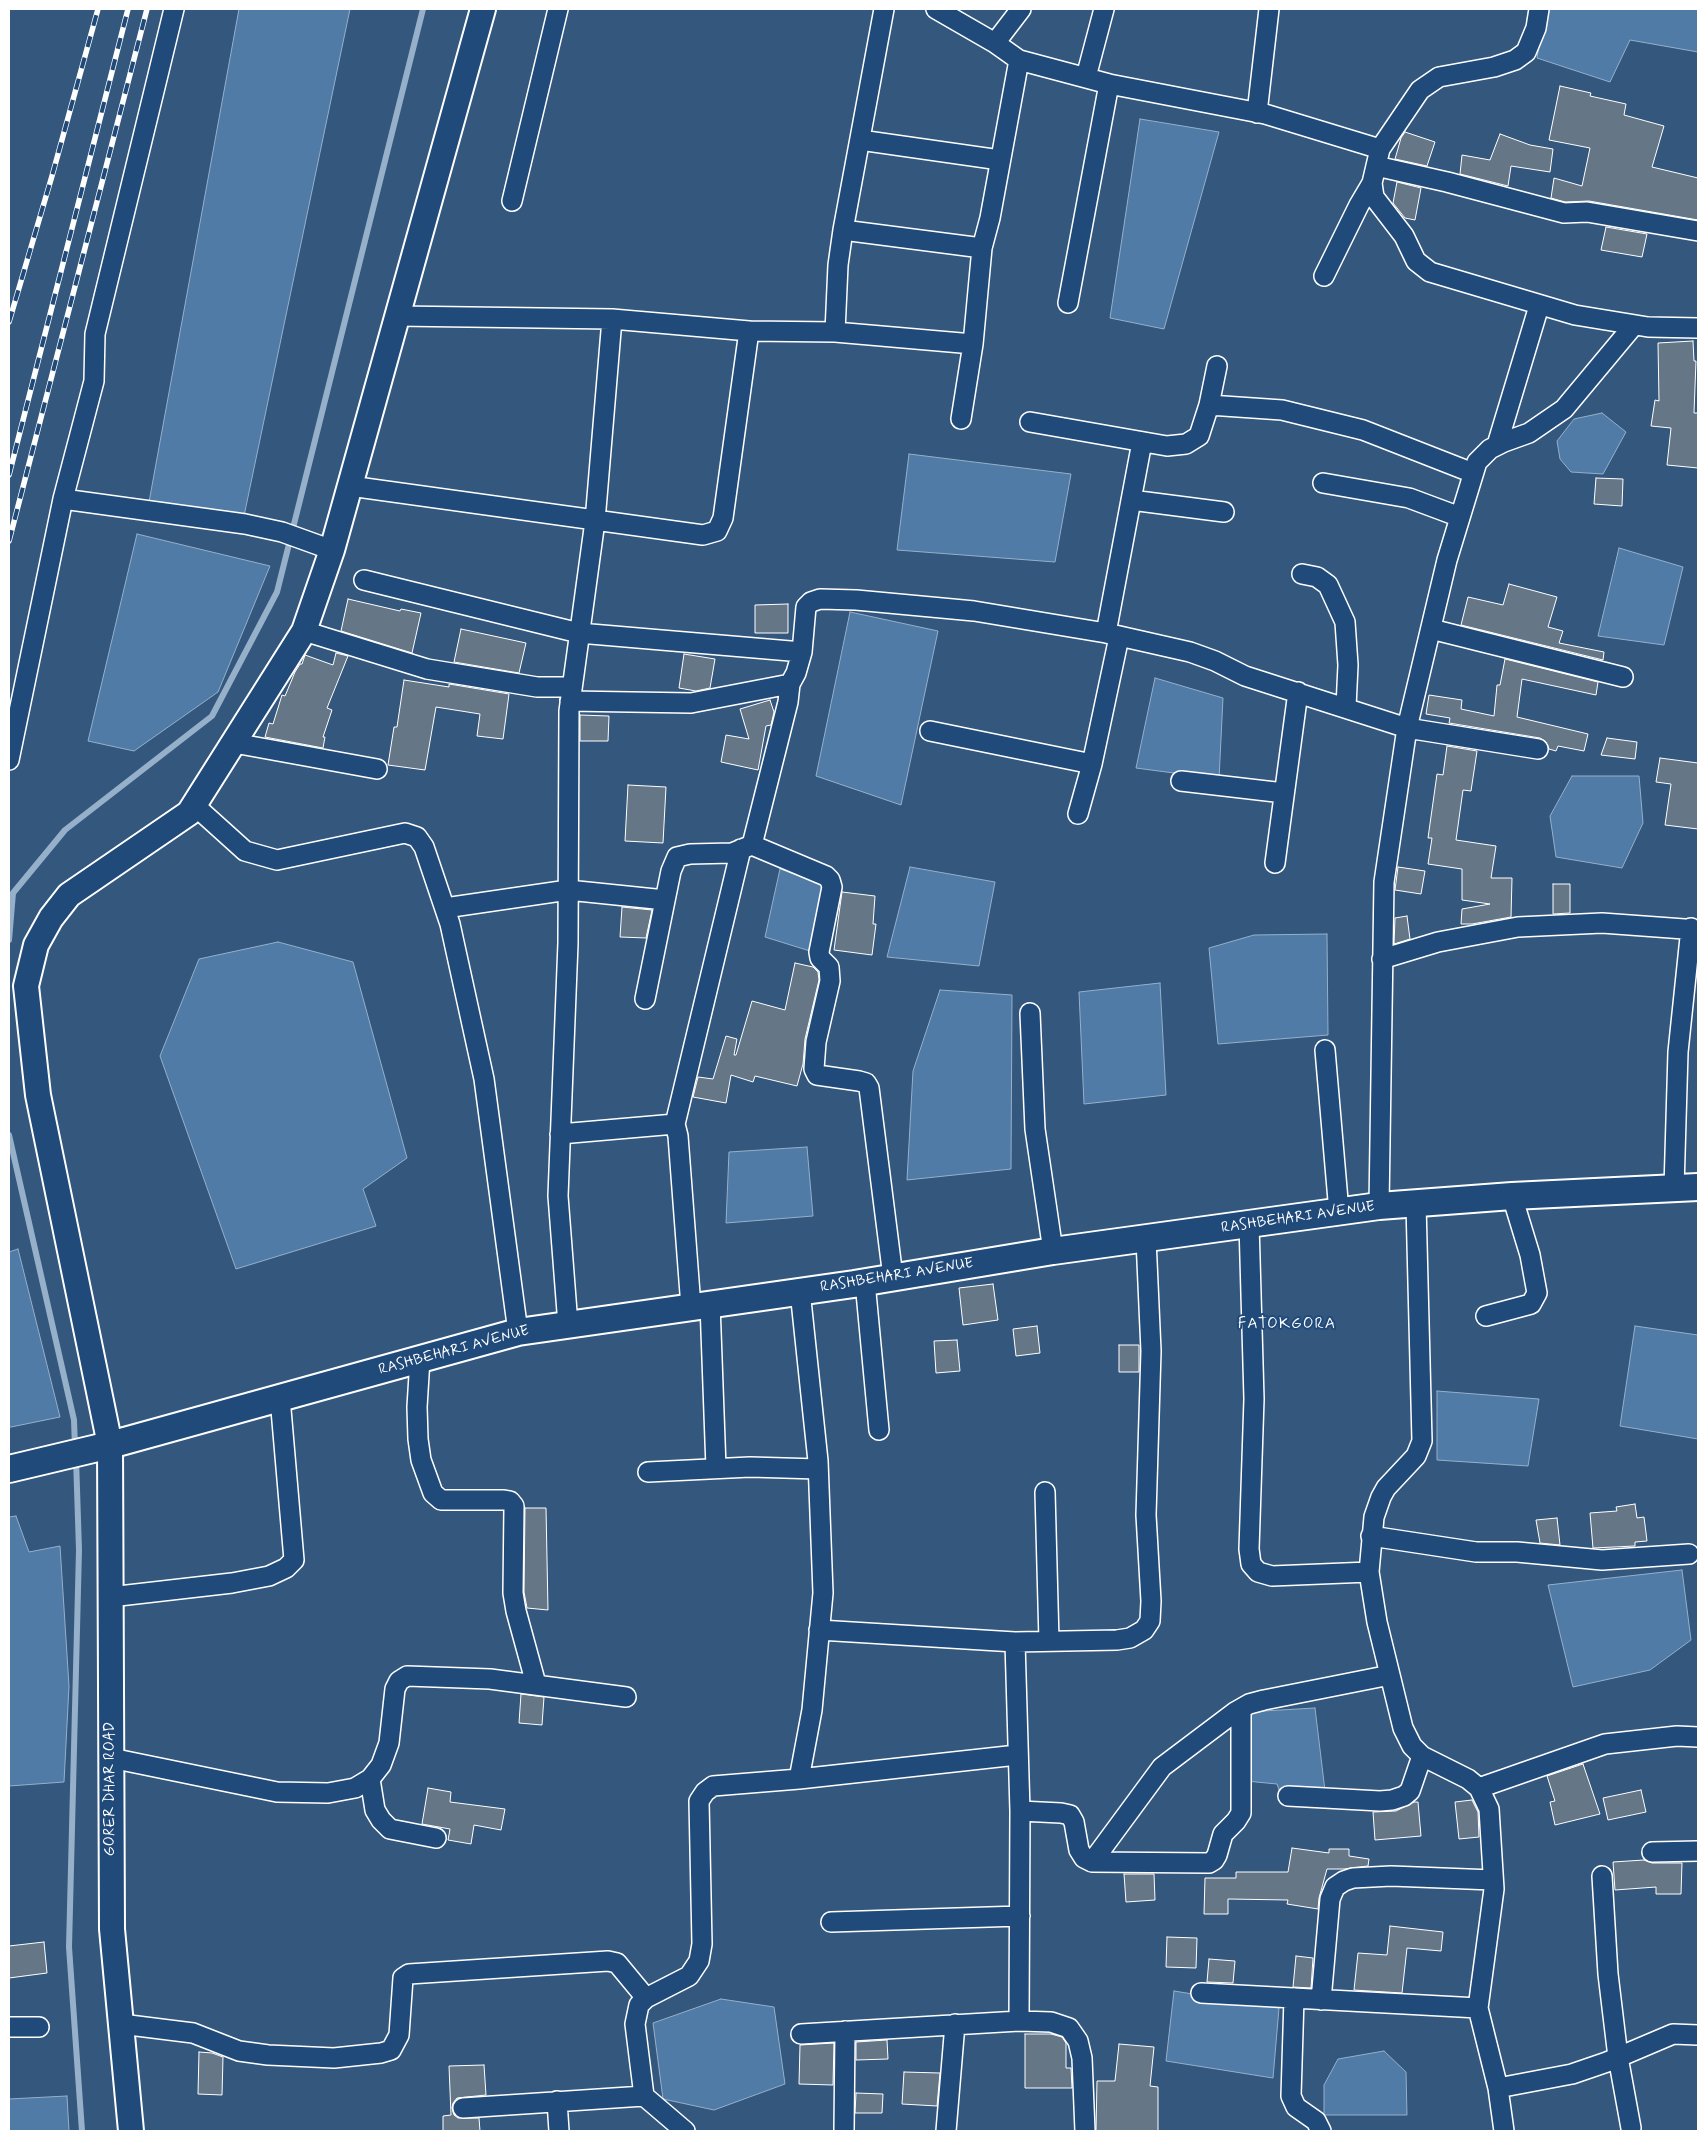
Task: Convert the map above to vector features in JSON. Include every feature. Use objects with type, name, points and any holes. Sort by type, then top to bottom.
[{"type":"main road","name":"RASHBEHARI AVENUE","points":[[21,1466],[101,1447],[518,1332],[800,1292],[1053,1251],[1379,1206],[1512,1196],[1686,1187]]},
{"type":"street","points":[[9,760],[63,499],[94,381],[96,334],[174,9]]},
{"type":"street","name":"GORER DHAR ROAD","points":[[131,2131],[112,1929],[110,1597],[101,1447],[38,1095],[26,986],[36,945],[50,918],[70,895],[189,813],[304,631],[332,550],[483,9]]},
{"type":"street","points":[[512,201],[558,9]]},
{"type":"street","points":[[835,332],[838,265],[843,230],[884,9]]},
{"type":"street","points":[[936,9],[995,43],[1019,60],[1109,84],[1256,113],[1376,166],[1448,182],[1564,213],[1599,214],[1698,231]]},
{"type":"street","points":[[995,43],[1021,9]]},
{"type":"street","points":[[1086,77],[1104,9]]},
{"type":"street","points":[[1256,113],[1269,9]]},
{"type":"street","points":[[1324,276],[1376,166],[1420,90],[1439,77],[1494,67],[1514,60],[1526,52],[1536,28],[1539,9]]},
{"type":"street","points":[[961,418],[973,344],[982,248],[1019,60]]},
{"type":"street","points":[[1068,303],[1109,84]]},
{"type":"street","points":[[860,140],[1000,160]]},
{"type":"street","points":[[1376,166],[1374,197],[1404,236],[1416,261],[1430,272],[1539,306],[1575,315],[1634,325],[1698,328]]},
{"type":"street","points":[[843,230],[982,248]]},
{"type":"street","points":[[1497,445],[1539,306]]},
{"type":"street","points":[[397,316],[612,319],[749,331],[835,332],[973,344]]},
{"type":"street","points":[[568,1324],[558,1196],[568,890],[571,694],[595,521],[612,319]]},
{"type":"street","points":[[1379,1206],[1384,882],[1407,728],[1460,517],[1477,462],[1497,445],[1529,433],[1564,409],[1634,325]]},
{"type":"street","points":[[350,486],[703,535],[717,530],[723,518],[749,331]]},
{"type":"street","points":[[1030,422],[1167,446],[1186,444],[1198,436],[1209,405],[1217,366]]},
{"type":"street","points":[[1209,405],[1282,410],[1364,430],[1473,473]]},
{"type":"street","points":[[1078,814],[1092,764],[1113,635],[1131,500],[1142,442]]},
{"type":"street","points":[[1323,483],[1409,498],[1460,517]]},
{"type":"street","points":[[63,499],[246,524],[282,532],[332,550]]},
{"type":"street","points":[[1131,500],[1224,512]]},
{"type":"street","points":[[1302,574],[1317,577],[1328,585],[1345,622],[1348,665],[1346,707]]},
{"type":"street","points":[[364,580],[579,633],[802,652]]},
{"type":"street","points":[[716,1468],[700,1306],[678,1136],[674,1124],[746,847],[788,702],[790,684],[796,673],[802,652],[806,607],[811,602],[820,599],[856,600],[974,611],[1113,635],[1190,652],[1215,661],[1244,676],[1407,728],[1538,749]]},
{"type":"street","points":[[1431,629],[1623,677]]},
{"type":"street","points":[[304,631],[427,669],[571,694],[665,704],[691,703],[790,684]]},
{"type":"street","points":[[1275,863],[1298,692]]},
{"type":"street","points":[[930,731],[1092,764]]},
{"type":"street","points":[[234,743],[377,769]]},
{"type":"street","points":[[1181,782],[1284,793]]},
{"type":"street","points":[[194,805],[244,851],[277,860],[405,833],[417,837],[424,847],[450,924],[484,1079],[518,1332]]},
{"type":"street","points":[[645,999],[670,871],[677,857],[690,854],[732,853],[746,847],[826,876],[830,880],[832,887],[819,952],[820,958],[829,967],[830,982],[816,1042],[814,1069],[817,1075],[859,1081],[866,1083],[869,1088],[892,1277]]},
{"type":"street","points":[[445,908],[568,890],[665,900]]},
{"type":"street","points":[[1382,959],[1438,942],[1518,927],[1602,923],[1695,929],[1678,1052],[1686,1187]]},
{"type":"street","points":[[1030,1013],[1035,1130],[1053,1251]]},
{"type":"street","points":[[1325,1050],[1339,1212]]},
{"type":"street","points":[[560,1134],[674,1124]]},
{"type":"street","points":[[1486,1316],[1531,1304],[1537,1293],[1530,1255],[1512,1196]]},
{"type":"street","points":[[1416,1204],[1422,1441],[1416,1456],[1386,1488],[1381,1497],[1374,1517],[1369,1572],[1377,1622],[1403,1728],[1412,1746],[1422,1756],[1468,1779],[1479,1788],[1489,1809],[1494,1889],[1478,2008],[1498,2088],[1504,2131]]},
{"type":"street","points":[[1249,1224],[1254,1399],[1249,1549],[1251,1564],[1258,1572],[1272,1576],[1369,1572]]},
{"type":"street","points":[[820,1630],[1015,1642],[1118,1640],[1130,1638],[1144,1630],[1150,1621],[1151,1601],[1146,1515],[1151,1351],[1146,1239]]},
{"type":"street","points":[[865,1282],[879,1430]]},
{"type":"street","points":[[799,1779],[812,1710],[823,1593],[818,1469],[800,1292]]},
{"type":"street","points":[[420,1359],[417,1407],[418,1440],[421,1460],[433,1493],[441,1500],[510,1501],[514,1506],[513,1592],[516,1611],[536,1684]]},
{"type":"street","points":[[110,1597],[232,1583],[269,1576],[286,1568],[294,1560],[280,1398]]},
{"type":"street","points":[[9,1454],[21,1466]]},
{"type":"street","points":[[648,1472],[750,1467],[818,1469]]},
{"type":"street","points":[[1045,1492],[1049,1641]]},
{"type":"street","points":[[1371,1536],[1476,1552],[1517,1552],[1602,1560],[1689,1554]]},
{"type":"street","points":[[1015,1642],[1020,1811],[1019,2021]]},
{"type":"street","points":[[1092,1862],[1162,1767],[1241,1709],[1264,1700],[1390,1675]]},
{"type":"street","points":[[111,1758],[277,1792],[328,1792],[355,1788],[370,1779],[382,1765],[389,1743],[394,1689],[399,1681],[407,1676],[490,1679],[626,1697]]},
{"type":"street","points":[[1020,1811],[1070,1815],[1074,1822],[1079,1850],[1084,1858],[1092,1862],[1208,1863],[1214,1860],[1223,1834],[1236,1822],[1241,1813],[1241,1709]]},
{"type":"street","points":[[1479,1788],[1605,1744],[1676,1736],[1698,1737]]},
{"type":"street","points":[[685,2131],[644,2096],[636,2024],[639,2005],[646,1998],[689,1976],[699,1961],[702,1944],[699,1801],[705,1792],[713,1786],[799,1779],[1017,1755]]},
{"type":"street","points":[[1288,1796],[1392,1800],[1404,1796],[1410,1791],[1422,1756]]},
{"type":"street","points":[[370,1779],[376,1810],[381,1820],[390,1829],[436,1838]]},
{"type":"street","points":[[1652,1852],[1698,1851]]},
{"type":"street","points":[[1321,2000],[1330,1899],[1335,1887],[1353,1878],[1391,1876],[1493,1880]]},
{"type":"street","points":[[1602,1876],[1608,1974],[1618,2057],[1631,2128]]},
{"type":"street","points":[[831,1922],[1020,1916]]},
{"type":"street","points":[[121,2024],[193,2034],[239,2051],[268,2055],[334,2058],[381,2053],[390,2050],[398,2035],[403,1978],[408,1974],[608,1960],[617,1963],[646,1998]]},
{"type":"street","points":[[1201,1993],[1478,2008]]},
{"type":"street","points":[[1294,1998],[1291,2096],[1296,2107],[1316,2121],[1321,2131]]},
{"type":"street","points":[[801,2034],[1019,2021],[1051,2022],[1069,2028],[1078,2041],[1082,2058],[1086,2131]]},
{"type":"street","points":[[946,2131],[955,2024]]},
{"type":"street","points":[[9,2027],[39,2027]]},
{"type":"street","points":[[844,2131],[845,2032]]},
{"type":"street","points":[[1498,2088],[1572,2074],[1673,2034],[1698,2035]]},
{"type":"street","points":[[463,2108],[644,2096]]},
{"type":"street","points":[[557,2101],[559,2131]]},
{"type":"water","points":[[239,9],[350,9],[244,516],[149,502]]},
{"type":"water","points":[[1545,9],[1698,9],[1698,52],[1630,40],[1610,82],[1537,58]]},
{"type":"water","points":[[1140,119],[1219,132],[1164,329],[1110,318]]},
{"type":"water","points":[[1602,413],[1626,432],[1603,474],[1571,472],[1560,459],[1557,441],[1574,419]]},
{"type":"water","points":[[909,454],[1071,474],[1055,562],[897,550]]},
{"type":"water","points":[[137,534],[270,566],[218,692],[134,751],[88,741]]},
{"type":"water","points":[[1619,548],[1683,567],[1664,645],[1598,636]]},
{"type":"water","points":[[850,612],[938,631],[901,805],[816,776]]},
{"type":"water","points":[[1155,678],[1223,698],[1219,779],[1136,768]]},
{"type":"water","points":[[1572,776],[1639,776],[1643,823],[1622,868],[1556,857],[1550,816]]},
{"type":"water","points":[[910,867],[995,882],[979,966],[887,957]]},
{"type":"water","points":[[780,869],[827,886],[810,951],[765,937]]},
{"type":"water","points":[[1327,934],[1328,1035],[1218,1044],[1209,948],[1254,935]]},
{"type":"water","points":[[278,942],[353,962],[407,1158],[363,1189],[376,1226],[236,1269],[160,1056],[199,959]]},
{"type":"water","points":[[1160,983],[1166,1095],[1084,1104],[1079,992]]},
{"type":"water","points":[[940,990],[1012,995],[1011,1169],[907,1180],[913,1071]]},
{"type":"water","points":[[807,1147],[813,1216],[726,1223],[729,1152]]},
{"type":"water","points":[[18,1249],[60,1417],[9,1427],[9,1252]]},
{"type":"water","points":[[1635,1326],[1698,1335],[1698,1439],[1620,1426]]},
{"type":"water","points":[[1437,1391],[1539,1399],[1528,1466],[1437,1460]]},
{"type":"water","points":[[16,1516],[29,1552],[60,1546],[69,1686],[64,1782],[9,1786],[9,1517]]},
{"type":"water","points":[[1682,1570],[1691,1640],[1650,1670],[1573,1687],[1548,1585]]},
{"type":"water","points":[[1315,1708],[1326,1799],[1283,1801],[1277,1784],[1246,1781],[1246,1712]]},
{"type":"water","points":[[1174,1991],[1279,2008],[1273,2078],[1166,2061]]},
{"type":"water","points":[[721,1999],[774,2007],[785,2084],[714,2110],[663,2099],[653,2023]]},
{"type":"water","points":[[1384,2051],[1406,2072],[1407,2115],[1324,2115],[1324,2085],[1338,2059]]},
{"type":"water","points":[[67,2096],[69,2131],[9,2131],[9,2099]]},
{"type":"building","points":[[1560,86],[1591,93],[1590,96],[1626,104],[1624,115],[1664,126],[1652,167],[1698,178],[1698,220],[1589,201],[1565,202],[1551,198],[1554,178],[1582,186],[1590,148],[1549,140]]},
{"type":"building","points":[[1405,132],[1435,142],[1427,166],[1395,159],[1401,138]]},
{"type":"building","points":[[1500,134],[1530,145],[1553,149],[1550,172],[1511,166],[1508,186],[1460,174],[1462,155],[1490,160]]},
{"type":"building","points":[[1397,182],[1421,188],[1415,220],[1405,218],[1393,203]]},
{"type":"building","points":[[1606,227],[1647,234],[1642,257],[1601,250]]},
{"type":"building","points":[[1693,341],[1694,361],[1696,361],[1694,413],[1698,413],[1698,468],[1667,465],[1671,428],[1651,426],[1655,400],[1659,401],[1658,343]]},
{"type":"building","points":[[1596,478],[1623,479],[1622,506],[1594,504]]},
{"type":"building","points":[[1509,584],[1557,597],[1548,627],[1563,631],[1559,643],[1604,652],[1603,660],[1461,625],[1468,597],[1503,605]]},
{"type":"building","points":[[348,599],[400,611],[401,609],[421,613],[412,653],[341,631]]},
{"type":"building","points":[[788,604],[788,633],[755,633],[755,605]]},
{"type":"building","points":[[461,629],[526,643],[519,673],[454,662]]},
{"type":"building","points":[[336,653],[348,656],[327,708],[332,710],[323,737],[325,737],[323,748],[265,737],[269,723],[273,724],[282,695],[285,696],[295,672],[300,664],[302,664],[305,655],[333,665]]},
{"type":"building","points":[[684,654],[715,659],[710,688],[696,691],[679,688]]},
{"type":"building","points":[[1505,659],[1598,682],[1596,695],[1522,679],[1517,717],[1588,734],[1584,751],[1558,746],[1556,751],[1549,749],[1545,741],[1540,738],[1449,723],[1450,718],[1426,714],[1429,695],[1462,700],[1461,709],[1494,716],[1497,685],[1500,685]]},
{"type":"building","points":[[404,680],[449,687],[449,684],[509,694],[503,739],[477,736],[480,714],[436,707],[425,770],[388,765],[394,727],[397,727]]},
{"type":"building","points":[[770,700],[774,712],[771,725],[766,726],[758,770],[721,762],[726,735],[749,739],[740,709]]},
{"type":"building","points":[[580,715],[609,716],[608,741],[580,741]]},
{"type":"building","points":[[1607,738],[1637,742],[1635,759],[1601,755]]},
{"type":"building","points":[[1447,746],[1477,751],[1471,791],[1463,790],[1456,840],[1496,846],[1491,878],[1512,878],[1511,917],[1472,924],[1461,924],[1462,909],[1490,904],[1462,900],[1462,869],[1428,864],[1432,838],[1428,838],[1437,774],[1443,775]]},
{"type":"building","points":[[1660,758],[1698,763],[1698,829],[1665,825],[1671,784],[1656,782]]},
{"type":"building","points":[[628,785],[666,787],[663,843],[625,841]]},
{"type":"building","points":[[1398,867],[1425,871],[1421,894],[1395,890]]},
{"type":"building","points":[[1553,884],[1570,884],[1570,913],[1553,914]]},
{"type":"building","points":[[842,892],[875,896],[873,924],[876,924],[872,955],[834,950]]},
{"type":"building","points":[[622,907],[652,910],[646,938],[620,937]]},
{"type":"building","points":[[1407,916],[1410,939],[1394,944],[1395,918]]},
{"type":"building","points":[[795,963],[813,967],[818,972],[819,980],[805,1039],[803,1064],[797,1086],[755,1076],[753,1082],[731,1075],[726,1103],[693,1097],[698,1077],[713,1079],[726,1036],[737,1039],[734,1055],[736,1055],[752,1001],[785,1010]]},
{"type":"building","points":[[993,1284],[998,1320],[963,1325],[959,1288]]},
{"type":"building","points":[[1037,1326],[1040,1353],[1016,1356],[1013,1329]]},
{"type":"building","points":[[957,1340],[960,1371],[936,1373],[934,1341]]},
{"type":"building","points":[[1119,1345],[1139,1345],[1139,1372],[1119,1372]]},
{"type":"building","points":[[1635,1504],[1637,1518],[1644,1517],[1647,1541],[1635,1542],[1635,1546],[1593,1548],[1590,1513],[1617,1511],[1616,1507]]},
{"type":"building","points":[[525,1508],[546,1508],[548,1610],[527,1608],[524,1592]]},
{"type":"building","points":[[1557,1518],[1560,1545],[1540,1543],[1536,1520]]},
{"type":"building","points":[[521,1694],[544,1697],[542,1725],[519,1723]]},
{"type":"building","points":[[1583,1764],[1600,1814],[1555,1825],[1550,1802],[1555,1801],[1547,1776]]},
{"type":"building","points":[[428,1788],[451,1792],[450,1802],[505,1809],[501,1830],[474,1825],[471,1844],[448,1840],[450,1829],[422,1824]]},
{"type":"building","points":[[1641,1790],[1646,1812],[1608,1820],[1603,1798]]},
{"type":"building","points":[[1472,1800],[1478,1812],[1479,1837],[1459,1839],[1455,1802]]},
{"type":"building","points":[[1414,1802],[1418,1802],[1421,1836],[1375,1840],[1373,1812],[1396,1811]]},
{"type":"building","points":[[1292,1848],[1329,1853],[1329,1849],[1349,1849],[1349,1856],[1369,1859],[1368,1866],[1327,1869],[1318,1909],[1287,1904],[1288,1900],[1228,1899],[1228,1914],[1204,1914],[1205,1878],[1236,1878],[1236,1872],[1288,1872]]},
{"type":"building","points":[[1644,1860],[1652,1863],[1682,1863],[1681,1894],[1656,1894],[1656,1887],[1615,1890],[1613,1862]]},
{"type":"building","points":[[1124,1874],[1154,1874],[1155,1900],[1126,1902]]},
{"type":"building","points":[[1390,1926],[1443,1932],[1441,1951],[1407,1948],[1402,1993],[1354,1990],[1358,1953],[1387,1955]]},
{"type":"building","points":[[1167,1937],[1197,1938],[1196,1968],[1166,1967]]},
{"type":"building","points":[[44,1942],[47,1973],[9,1978],[9,1946]]},
{"type":"building","points":[[1296,1956],[1313,1958],[1311,1988],[1293,1987]]},
{"type":"building","points":[[1209,1959],[1235,1961],[1233,1983],[1207,1982]]},
{"type":"building","points":[[1025,2034],[1051,2034],[1062,2037],[1066,2043],[1066,2068],[1071,2068],[1072,2088],[1025,2088]]},
{"type":"building","points":[[887,2040],[888,2059],[856,2060],[856,2042]]},
{"type":"building","points":[[834,2043],[833,2085],[799,2084],[800,2045]]},
{"type":"building","points":[[1119,2044],[1154,2047],[1150,2086],[1158,2087],[1158,2131],[1096,2131],[1097,2081],[1115,2081]]},
{"type":"building","points":[[199,2052],[212,2053],[223,2057],[222,2095],[198,2094]]},
{"type":"building","points":[[484,2065],[486,2095],[457,2098],[452,2108],[454,2115],[458,2118],[479,2118],[480,2131],[443,2131],[443,2116],[451,2115],[449,2066]]},
{"type":"building","points":[[904,2072],[940,2073],[937,2106],[902,2104]]},
{"type":"building","points":[[856,2093],[883,2094],[882,2113],[855,2113]]},
{"type":"waterway","points":[[9,940],[13,893],[65,830],[212,716],[277,592],[423,9]]},
{"type":"waterway","points":[[9,1135],[74,1420],[75,1448]]},
{"type":"waterway","points":[[76,1458],[79,1550],[69,1947],[82,2131]]},
{"type":"railway","points":[[9,322],[98,9]]},
{"type":"railway","points":[[9,475],[128,9]]},
{"type":"railway","points":[[9,541],[147,9]]},
{"type":"district","name":"FATOKGORA","points":[[1287,1325]]}]
